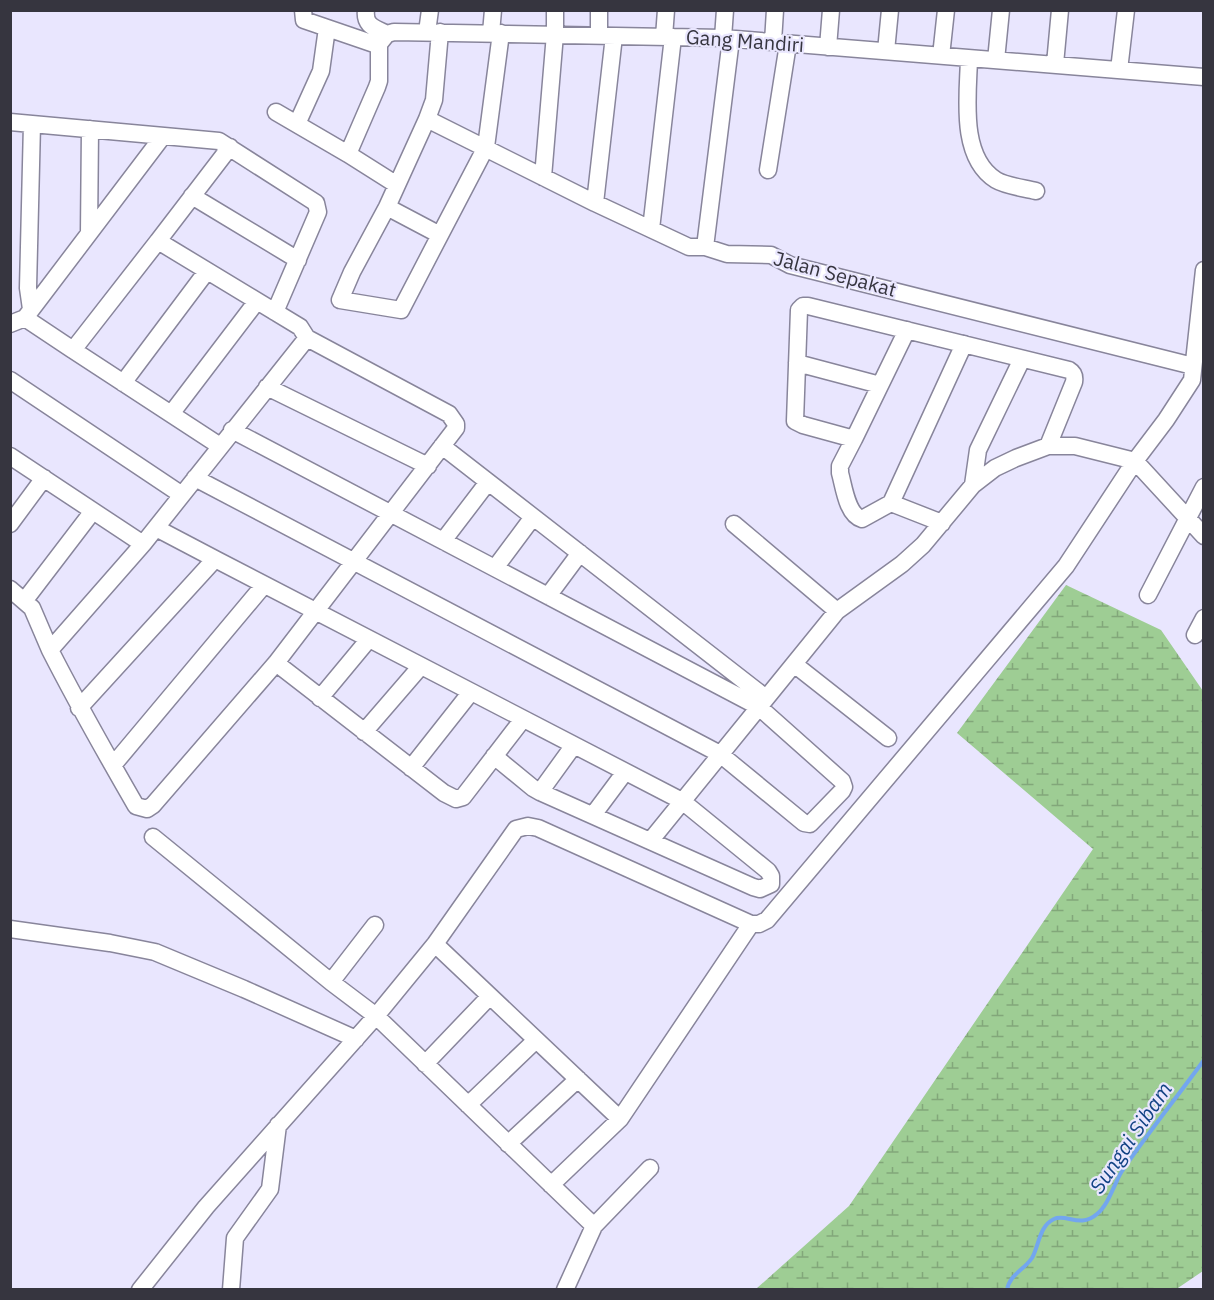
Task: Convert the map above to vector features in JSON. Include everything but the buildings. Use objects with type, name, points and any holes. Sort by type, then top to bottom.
[{"type":"street","name":"Gang Mandiri","points":[[303,10],[304,20],[374,44],[394,32],[727,39],[1203,77]]},
{"type":"street","points":[[348,154],[379,81],[383,39],[365,20],[366,10]]},
{"type":"street","points":[[430,10],[433,32],[434,100],[387,207],[352,272],[340,300],[401,310],[486,147],[496,33],[493,10]]},
{"type":"street","points":[[543,177],[555,10]]},
{"type":"street","points":[[595,203],[607,35],[599,10]]},
{"type":"street","points":[[651,229],[669,37],[666,10]]},
{"type":"street","points":[[705,247],[727,39],[725,10]]},
{"type":"street","points":[[768,170],[780,43],[775,10]]},
{"type":"street","points":[[828,46],[831,10]]},
{"type":"street","points":[[886,51],[890,10]]},
{"type":"street","points":[[941,56],[946,10]]},
{"type":"street","points":[[996,60],[1001,10]]},
{"type":"street","points":[[1055,64],[1060,10]]},
{"type":"street","points":[[1119,70],[1126,10]]},
{"type":"street","points":[[297,124],[321,71],[327,28]]},
{"type":"street","points":[[969,58],[968,131],[975,156],[985,171],[997,181],[1036,191]]},
{"type":"street","points":[[276,112],[397,185]]},
{"type":"street","name":"Jalan Sepakat","points":[[427,119],[689,247],[705,247],[727,254],[771,255],[790,265],[1196,376]]},
{"type":"street","points":[[10,122],[219,141],[316,203],[318,212],[275,312]]},
{"type":"street","points":[[22,317],[28,288],[32,124]]},
{"type":"street","points":[[89,233],[90,129]]},
{"type":"street","points":[[22,317],[163,136]]},
{"type":"street","points":[[73,351],[230,147]]},
{"type":"street","points":[[192,196],[298,260]]},
{"type":"street","points":[[387,207],[440,235]]},
{"type":"street","points":[[10,589],[33,608],[50,650],[79,708],[114,764],[136,806],[147,810],[153,806],[276,663],[456,428],[449,414],[307,338],[300,327],[158,241]]},
{"type":"street","points":[[140,1290],[206,1207],[376,1017],[435,944],[516,829],[528,826],[537,828],[751,924],[759,924],[767,920],[1066,566],[1135,461],[1196,376],[1203,270]]},
{"type":"street","points":[[123,383],[207,271]]},
{"type":"street","points":[[171,414],[257,301]]},
{"type":"street","points":[[854,439],[795,421],[799,310],[803,306],[1068,370],[1075,376],[1048,446]]},
{"type":"street","points":[[22,317],[220,446]]},
{"type":"street","points":[[907,330],[840,466],[852,512],[856,518],[862,519],[891,503],[964,344]]},
{"type":"street","points":[[50,650],[143,544],[307,338]]},
{"type":"street","points":[[973,485],[978,450],[1022,358]]},
{"type":"street","points":[[797,363],[880,385]]},
{"type":"street","points":[[10,380],[182,495]]},
{"type":"street","points":[[267,387],[428,466]]},
{"type":"street","points":[[232,430],[548,596],[762,702]]},
{"type":"street","points":[[195,478],[720,754],[804,824],[810,824],[842,791],[844,787],[842,781],[762,702],[580,553],[442,446]]},
{"type":"street","points":[[651,840],[837,610],[902,564],[924,545],[973,485],[995,468],[1048,446],[1075,446],[1135,461],[1203,536]]},
{"type":"street","points":[[10,456],[143,544]]},
{"type":"street","points":[[10,524],[44,478]]},
{"type":"street","points":[[443,541],[488,482]]},
{"type":"street","points":[[1148,595],[1203,487]]},
{"type":"street","points":[[891,503],[942,523]]},
{"type":"street","points":[[25,600],[93,511]]},
{"type":"street","points":[[495,568],[533,516]]},
{"type":"street","points":[[734,524],[837,610]]},
{"type":"street","points":[[156,528],[682,801],[768,871],[771,884],[765,888],[753,887],[540,792],[494,756]]},
{"type":"street","points":[[548,596],[580,553]]},
{"type":"street","points":[[79,708],[214,559]]},
{"type":"street","points":[[114,764],[264,585]]},
{"type":"street","points":[[1195,635],[1203,618]]},
{"type":"street","points":[[320,698],[369,639]]},
{"type":"street","points":[[276,663],[444,794],[456,798],[463,797],[523,719]]},
{"type":"street","points":[[794,663],[888,738]]},
{"type":"street","points":[[364,732],[421,666]]},
{"type":"street","points":[[411,768],[471,692]]},
{"type":"street","points":[[540,792],[574,745]]},
{"type":"street","points":[[593,815],[625,772]]},
{"type":"street","points":[[153,837],[376,1017],[594,1226]]},
{"type":"street","points":[[551,1185],[620,1119],[751,924]]},
{"type":"street","points":[[332,982],[375,926]]},
{"type":"street","points":[[10,929],[110,943],[154,952],[356,1039]]},
{"type":"street","points":[[435,944],[620,1119]]},
{"type":"street","points":[[425,1064],[490,996]]},
{"type":"street","points":[[468,1105],[536,1040]]},
{"type":"street","points":[[508,1144],[578,1079]]},
{"type":"street","points":[[231,1290],[235,1238],[270,1189],[278,1125]]},
{"type":"street","points":[[565,1290],[594,1226],[650,1168]]},
{"type":"green space","points":[[1066,585],[1161,630],[1203,691],[1203,1271],[1175,1290],[756,1289],[849,1206],[1093,849],[957,733]]},
{"type":"waterway","name":"Sungai Sibam","points":[[1007,1290],[1014,1276],[1032,1258],[1042,1231],[1049,1222],[1059,1218],[1085,1220],[1101,1210],[1122,1171],[1204,1060]]}]
